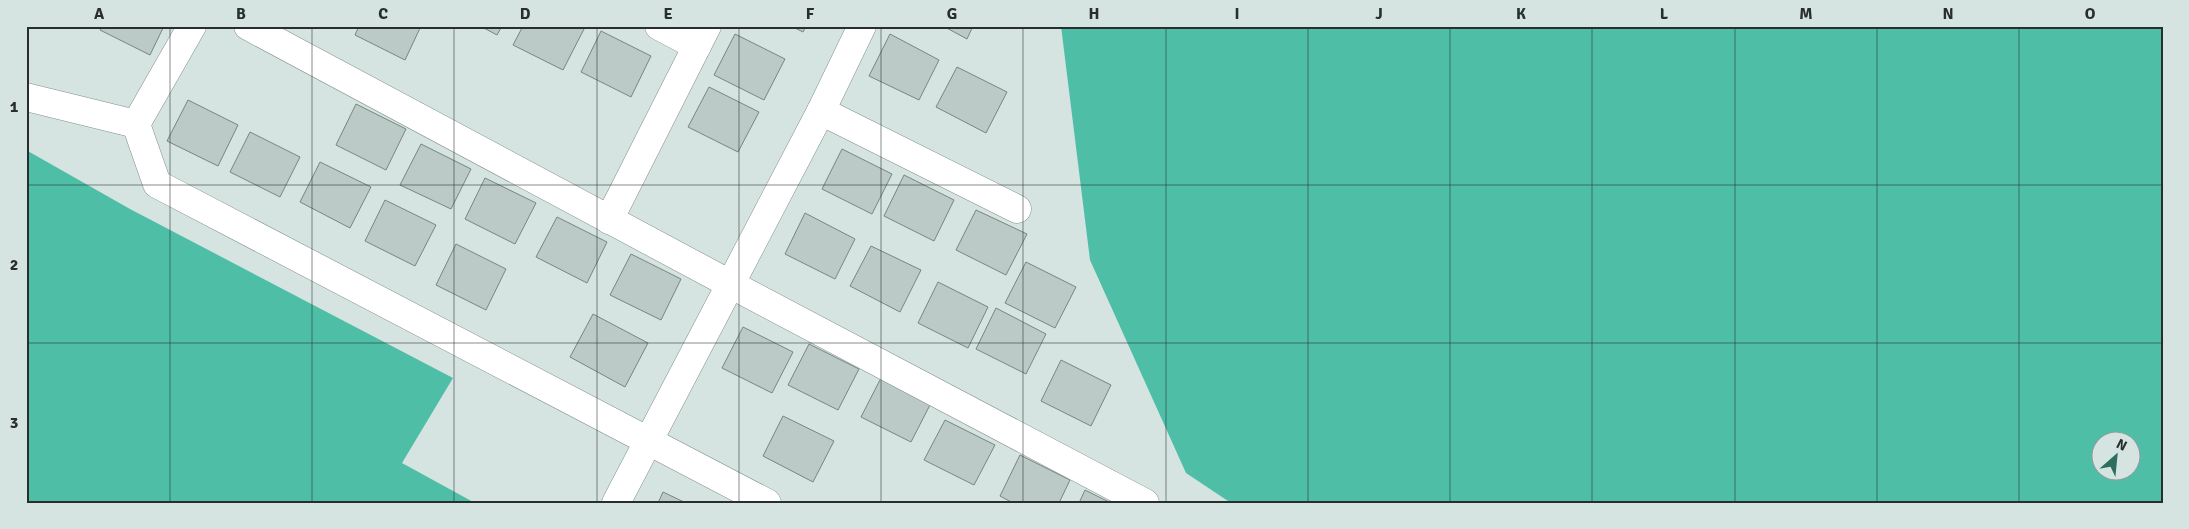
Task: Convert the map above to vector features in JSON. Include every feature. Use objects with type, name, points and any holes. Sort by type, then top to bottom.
[{"type":"street","points":[[192,26],[136,124],[157,184],[767,503]]},
{"type":"street","points":[[248,26],[1145,503]]},
{"type":"street","points":[[610,220],[702,36],[659,26]]},
{"type":"street","points":[[616,503],[822,111],[862,26]]},
{"type":"street","points":[[26,97],[136,124]]},
{"type":"street","points":[[822,111],[1017,209]]},
{"type":"green space","points":[[1061,26],[2163,26],[2163,503],[1231,503],[1186,473],[1090,260]]},
{"type":"green space","points":[[26,150],[130,209],[453,378],[402,463],[475,503],[26,503]]},
{"type":"building","points":[[102,26],[164,26],[150,55],[100,30]]},
{"type":"building","points":[[359,26],[421,26],[405,60],[355,35]]},
{"type":"building","points":[[480,26],[502,26],[497,35]]},
{"type":"building","points":[[523,26],[579,26],[584,29],[563,70],[513,45]]},
{"type":"building","points":[[791,26],[806,26],[803,32]]},
{"type":"building","points":[[943,26],[973,26],[967,39]]},
{"type":"building","points":[[601,31],[651,56],[631,97],[581,72]]},
{"type":"building","points":[[735,34],[785,59],[764,100],[714,75]]},
{"type":"building","points":[[890,34],[939,60],[919,100],[869,76]]},
{"type":"building","points":[[957,67],[1007,92],[986,133],[936,107]]},
{"type":"building","points":[[709,87],[759,112],[738,152],[688,127]]},
{"type":"building","points":[[188,100],[238,125],[218,166],[167,141]]},
{"type":"building","points":[[356,104],[406,129],[386,170],[336,145]]},
{"type":"building","points":[[250,132],[300,157],[280,197],[230,172]]},
{"type":"building","points":[[421,144],[471,169],[451,209],[400,185]]},
{"type":"building","points":[[842,149],[892,174],[872,214],[822,189]]},
{"type":"building","points":[[320,162],[371,187],[350,228],[300,202]]},
{"type":"building","points":[[904,175],[954,200],[934,241],[884,216]]},
{"type":"building","points":[[485,178],[536,203],[515,244],[465,219]]},
{"type":"building","points":[[385,200],[436,225],[415,266],[365,241]]},
{"type":"building","points":[[976,210],[1027,234],[1006,275],[956,250]]},
{"type":"building","points":[[805,213],[855,239],[835,279],[785,254]]},
{"type":"building","points":[[557,217],[607,242],[587,283],[536,257]]},
{"type":"building","points":[[456,244],[506,269],[486,310],[436,285]]},
{"type":"building","points":[[871,246],[921,270],[900,312],[850,286]]},
{"type":"building","points":[[631,254],[681,279],[661,320],[610,295]]},
{"type":"building","points":[[1026,262],[1076,287],[1055,328],[1005,303]]},
{"type":"building","points":[[938,282],[988,307],[968,348],[918,323]]},
{"type":"building","points":[[996,308],[1046,334],[1026,374],[976,349]]},
{"type":"building","points":[[593,314],[648,343],[625,387],[570,357]]},
{"type":"building","points":[[743,327],[793,352],[772,393],[722,368]]},
{"type":"building","points":[[809,344],[859,369],[838,410],[788,385]]},
{"type":"building","points":[[1061,360],[1111,385],[1091,426],[1041,401]]},
{"type":"building","points":[[882,376],[932,401],[911,442],[861,417]]},
{"type":"building","points":[[783,416],[834,441],[813,482],[763,456]]},
{"type":"building","points":[[945,420],[995,445],[974,485],[924,460]]},
{"type":"building","points":[[1020,455],[1070,480],[1059,503],[1013,503],[1000,496]]},
{"type":"building","points":[[1085,490],[1111,503],[1079,503]]},
{"type":"building","points":[[663,492],[686,503],[658,503]]}]
